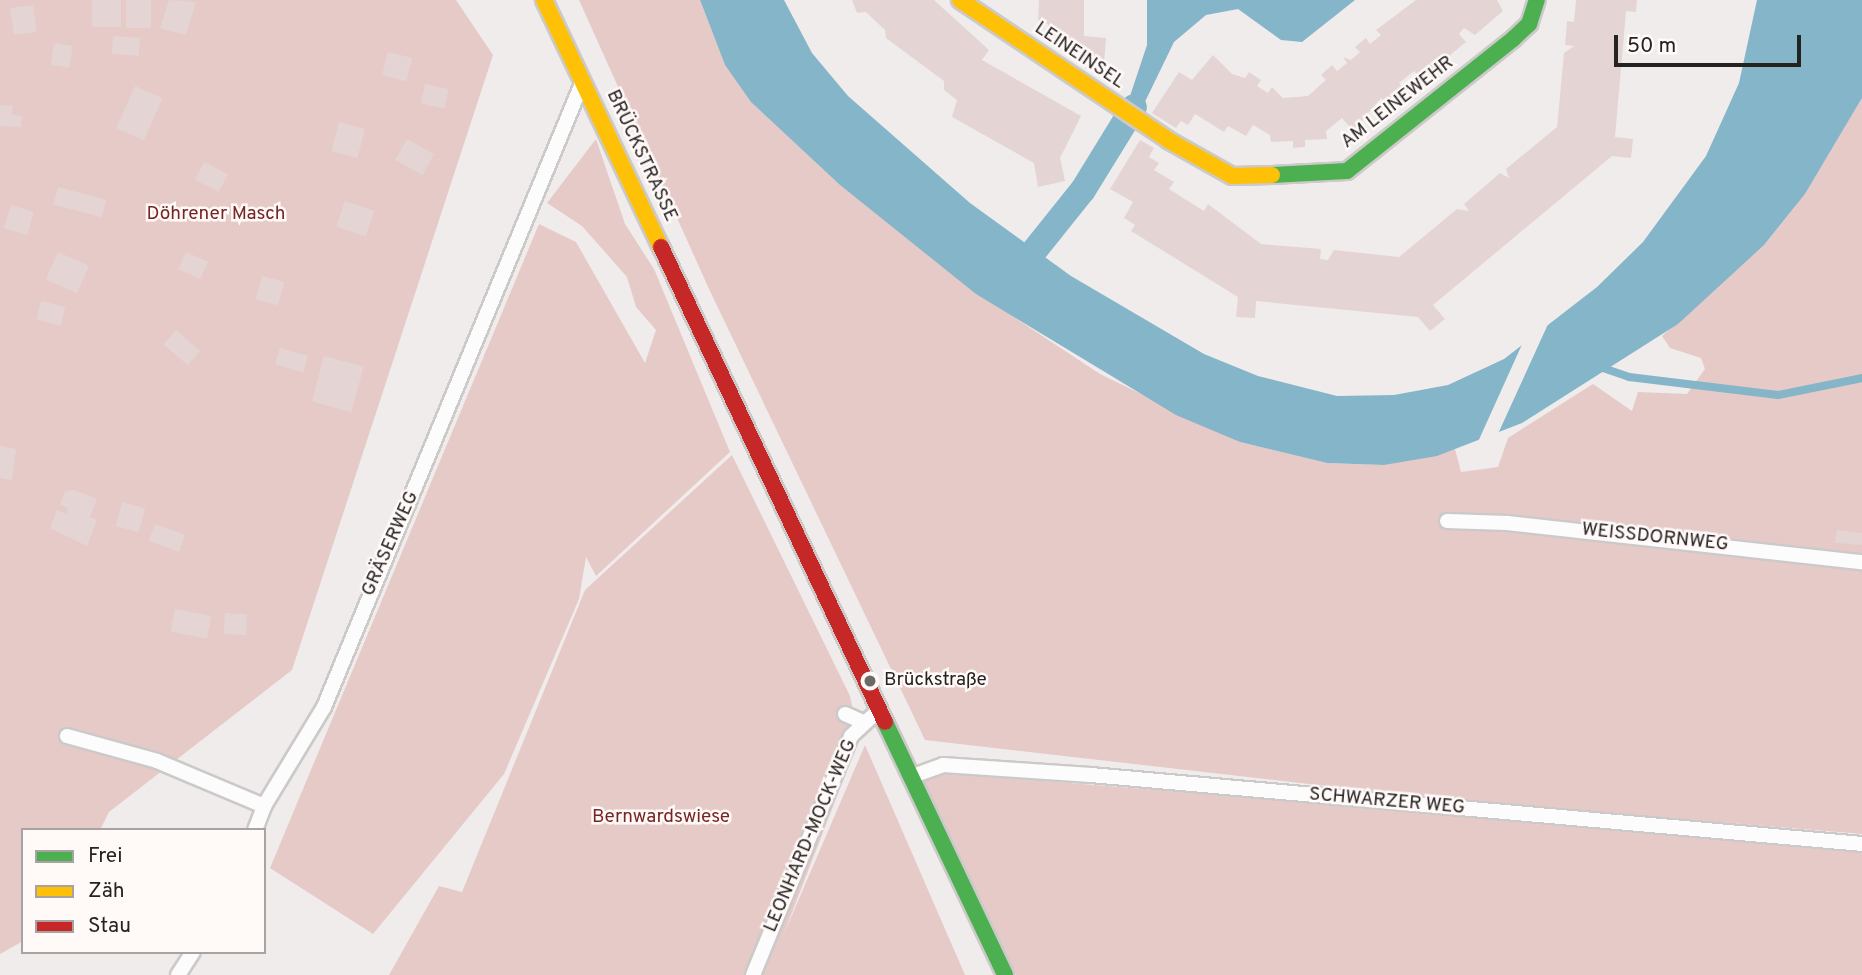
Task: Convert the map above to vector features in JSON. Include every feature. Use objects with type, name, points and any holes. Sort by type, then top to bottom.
[{"type":"street","name":"BRÜCKSTRASSE","points":[[544,0],[882,708],[1005,975]]},
{"type":"street","name":"LEINEINSEL","points":[[960,0],[1140,123]]},
{"type":"street","name":"AM LEINEWEHR","points":[[1140,123],[1232,176],[1347,170],[1514,38],[1529,24],[1537,0]]},
{"type":"lane","name":"GRÄSERWEG","points":[[256,828],[264,806],[324,707],[584,82]]},
{"type":"lane","name":"WEISSDORNWEG","points":[[1447,521],[1507,523],[1862,562]]},
{"type":"lane","name":"LEONHARD-MOCK-WEG","points":[[753,975],[861,721],[882,708]]},
{"type":"lane","points":[[845,714],[861,721]]},
{"type":"lane","points":[[67,736],[157,761],[264,806]]},
{"type":"lane","name":"SCHWARZER WEG","points":[[913,776],[943,765],[1091,775],[1862,844]]},
{"type":"lane","points":[[178,975],[192,954]]},
{"type":"green space","name":"Döhrener Masch","points":[[0,0],[456,0],[493,55],[292,670],[109,812],[101,828],[21,828],[21,942],[0,954]]},
{"type":"green space","points":[[579,0],[700,0],[725,65],[752,102],[840,185],[979,294],[1100,374],[1240,442],[1327,463],[1384,465],[1455,449],[1461,472],[1498,467],[1508,438],[1593,384],[1632,411],[1638,392],[1687,394],[1705,369],[1701,358],[1670,348],[1662,336],[1764,245],[1805,194],[1862,98],[1862,834],[1439,799],[925,740],[709,289]]},
{"type":"green space","points":[[596,139],[625,224],[654,269],[730,452],[596,576],[586,557],[579,599],[504,774],[373,934],[270,868],[539,224],[576,242],[645,363],[656,330],[636,307],[627,277],[582,226],[547,203]]},
{"type":"green space","name":"Bernwardswiese","points":[[732,455],[850,696],[859,739],[783,936],[865,745],[965,975],[389,975],[439,886],[462,892],[585,590]]},
{"type":"green space","points":[[944,773],[1862,846],[1862,975],[1016,975],[916,783]]},
{"type":"water","points":[[700,0],[784,0],[812,53],[848,96],[970,203],[1071,276],[1204,354],[1258,376],[1337,396],[1394,395],[1448,385],[1504,359],[1597,287],[1643,242],[1706,156],[1739,83],[1757,0],[1862,0],[1862,98],[1805,194],[1764,245],[1678,324],[1522,423],[1437,456],[1384,465],[1327,463],[1240,442],[1176,415],[976,294],[840,185],[751,102],[725,65]]},
{"type":"water","points":[[1147,0],[1355,0],[1302,42],[1281,40],[1238,9],[1206,15],[1174,42],[1141,110],[1128,102],[1147,45]]},
{"type":"pier","points":[[1549,322],[1497,436],[1477,444],[1524,340]]},
{"type":"building","points":[[92,0],[121,0],[121,27],[92,27]]},
{"type":"building","points":[[126,0],[151,0],[151,28],[126,28]]},
{"type":"building","points":[[169,0],[196,2],[186,35],[160,28]]},
{"type":"building","points":[[852,0],[934,0],[989,50],[982,60],[1081,116],[1060,158],[1065,181],[1038,187],[1034,163],[952,117],[957,100],[944,90],[944,81],[886,38],[885,30],[866,12],[857,13]]},
{"type":"building","points":[[1039,0],[1084,0],[1084,36],[1106,38],[1104,65],[1087,63],[1079,52],[1077,56],[1047,40],[1048,24],[1038,20]]},
{"type":"building","points":[[1416,0],[1497,0],[1503,11],[1475,35],[1464,28],[1459,34],[1466,42],[1421,79],[1414,71],[1399,83],[1404,89],[1385,104],[1381,98],[1353,131],[1342,118],[1326,131],[1327,139],[1305,140],[1305,147],[1293,148],[1293,141],[1271,142],[1270,135],[1253,125],[1246,136],[1228,126],[1224,132],[1195,114],[1188,125],[1181,121],[1176,128],[1152,113],[1179,72],[1192,80],[1213,55],[1232,74],[1245,78],[1249,72],[1261,80],[1257,86],[1268,93],[1272,87],[1283,98],[1308,96],[1326,80],[1321,75],[1332,65],[1337,71],[1347,63],[1343,57],[1351,60],[1360,52],[1355,47],[1366,38],[1370,44],[1381,35],[1376,30]]},
{"type":"building","points":[[1576,0],[1637,0],[1636,12],[1626,11],[1615,137],[1633,139],[1631,158],[1612,156],[1433,305],[1445,319],[1430,331],[1418,317],[1256,301],[1255,318],[1236,317],[1238,297],[1131,231],[1135,225],[1124,218],[1133,202],[1110,189],[1140,140],[1154,148],[1149,157],[1159,163],[1154,170],[1174,182],[1169,189],[1204,211],[1208,204],[1261,244],[1321,249],[1320,259],[1328,260],[1334,250],[1399,257],[1457,209],[1469,211],[1464,204],[1500,173],[1509,178],[1506,169],[1557,127],[1564,53],[1574,46],[1565,45],[1567,21],[1574,22]]},
{"type":"building","points":[[33,5],[37,32],[14,35],[10,8]]},
{"type":"building","points":[[113,36],[140,38],[139,56],[112,54]]},
{"type":"building","points":[[54,43],[73,46],[69,68],[51,65]]},
{"type":"building","points":[[388,52],[412,58],[406,81],[382,75]]},
{"type":"building","points":[[425,84],[448,89],[444,109],[421,104]]},
{"type":"building","points":[[135,86],[162,98],[144,140],[116,128]]},
{"type":"building","points":[[0,105],[13,106],[12,115],[22,116],[21,127],[0,126]]},
{"type":"building","points":[[339,122],[365,129],[357,158],[331,151]]},
{"type":"building","points":[[407,139],[434,154],[422,175],[395,160]]},
{"type":"building","points":[[204,162],[228,174],[219,192],[195,180]]},
{"type":"building","points":[[58,187],[106,200],[102,217],[53,204]]},
{"type":"building","points":[[345,201],[374,211],[366,237],[336,227]]},
{"type":"building","points":[[11,205],[34,212],[27,235],[4,228]]},
{"type":"building","points":[[58,252],[89,266],[77,293],[46,279]]},
{"type":"building","points":[[186,252],[208,262],[200,279],[178,269]]},
{"type":"building","points":[[262,276],[284,282],[278,305],[256,299]]},
{"type":"building","points":[[41,301],[65,307],[61,325],[36,319]]},
{"type":"building","points":[[176,330],[200,351],[188,365],[164,344]]},
{"type":"building","points":[[280,348],[308,356],[303,372],[275,364]]},
{"type":"building","points":[[324,356],[364,367],[351,412],[312,401]]},
{"type":"building","points":[[0,446],[16,449],[12,480],[0,478]]},
{"type":"building","points":[[74,490],[97,499],[90,517],[97,520],[87,546],[50,528],[57,510],[66,514],[68,508],[60,505],[65,491]]},
{"type":"building","points":[[122,502],[145,508],[139,532],[116,526]]},
{"type":"building","points":[[155,524],[185,535],[179,552],[149,541]]},
{"type":"building","points":[[1837,530],[1862,533],[1862,545],[1835,543]]},
{"type":"building","points":[[175,609],[211,616],[207,639],[171,632]]},
{"type":"building","points":[[225,613],[247,614],[246,635],[224,634]]},
{"type":"waterway","points":[[1014,276],[1083,190],[1134,107]]},
{"type":"waterway","points":[[1600,367],[1629,377],[1778,395],[1862,378]]},
{"type":"traffic: fast","points":[[1272,175],[1347,171],[1514,38],[1529,24],[1537,0]]},
{"type":"traffic: fast","points":[[885,722],[1005,975]]},
{"type":"traffic: slow","points":[[544,0],[661,247]]},
{"type":"traffic: slow","points":[[960,0],[1168,140],[1232,176],[1272,175]]},
{"type":"traffic: jam","points":[[661,247],[885,722]]},
{"type":"place","name":"Brückstraße","points":[[870,681]]}]
